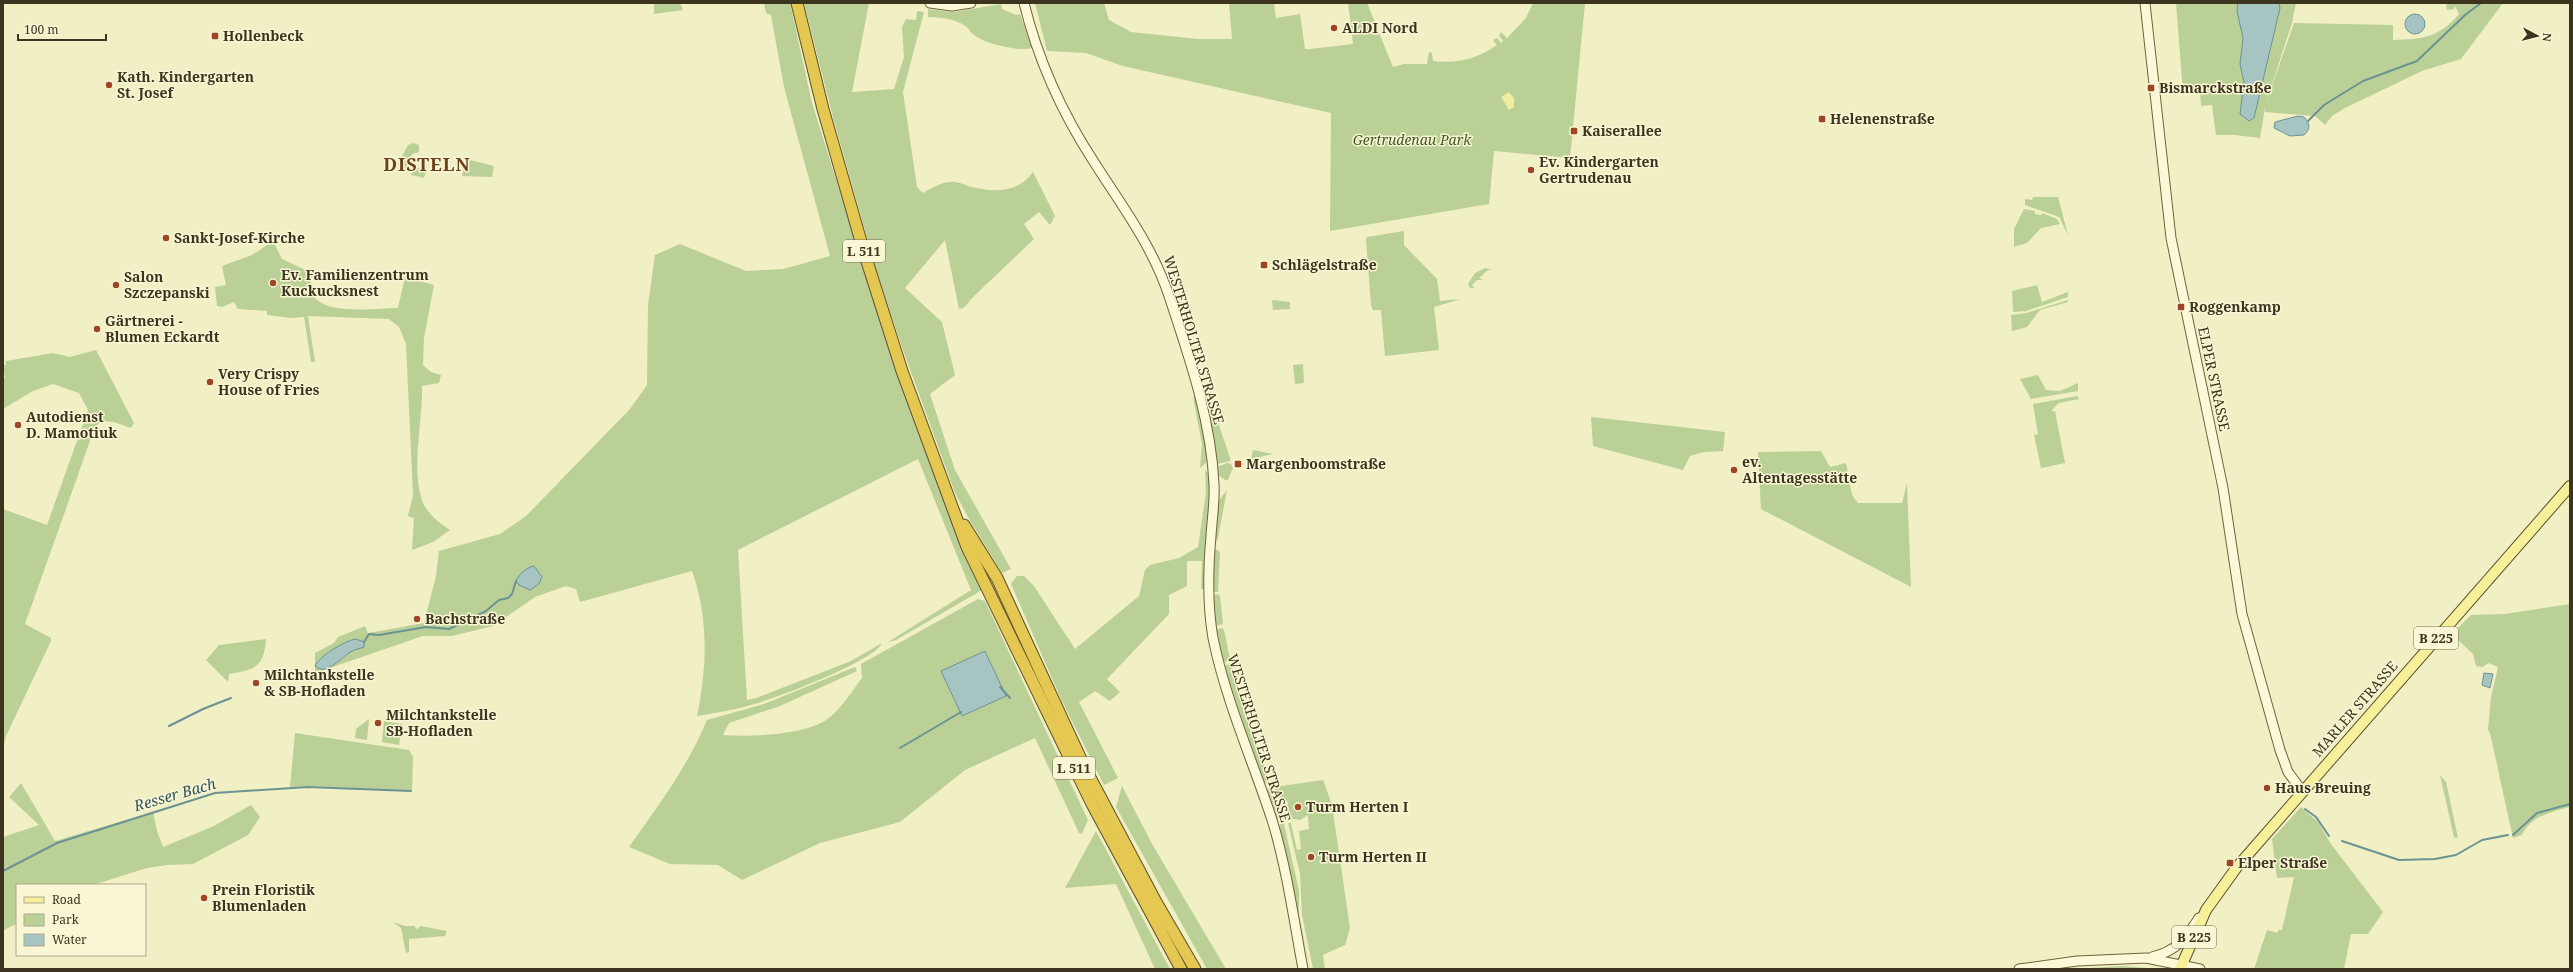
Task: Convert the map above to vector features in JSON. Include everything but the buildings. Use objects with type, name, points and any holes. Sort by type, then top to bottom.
[{"type":"highway","name":"L 511","points":[[797,3],[823,109],[864,252],[902,371],[967,547],[1092,804],[1181,969]]},
{"type":"highway","name":"L 511","points":[[948,494],[968,531],[997,578],[1085,768],[1156,902],[1195,969]]},
{"type":"main road","name":"MARLER STRASSE","points":[[2181,967],[2206,910],[2237,867],[2302,790],[2570,486]]},
{"type":"street","points":[[930,3],[952,6],[971,3]]},
{"type":"street","name":"WESTERHOLTER STRASSE","points":[[1018,3],[1023,3],[1045,70],[1061,106],[1093,160],[1152,251],[1170,298],[1199,395],[1208,429],[1213,466],[1214,489],[1208,573],[1209,608],[1213,638],[1230,699],[1273,825],[1303,969]]},
{"type":"street","name":"ELPER STRASSE","points":[[2145,3],[2171,238],[2223,488],[2242,614],[2275,734],[2288,772],[2302,790]]},
{"type":"street","points":[[2019,969],[2077,961],[2146,958],[2164,954],[2176,948],[2188,936],[2206,910]]},
{"type":"street","points":[[2146,958],[2181,967],[2200,969]]},
{"type":"green space","points":[[654,3],[680,3],[683,10],[654,14]]},
{"type":"green space","points":[[764,3],[790,3],[812,103],[890,351],[982,590],[896,640],[888,642],[971,590],[918,459],[738,550],[747,700],[756,698],[851,661],[882,643],[875,651],[844,669],[780,695],[745,707],[697,716],[703,680],[705,644],[704,625],[698,589],[692,571],[580,602],[576,589],[566,586],[535,597],[493,626],[452,636],[423,636],[315,673],[315,653],[334,643],[338,637],[365,626],[368,633],[424,623],[436,576],[439,551],[500,534],[526,516],[630,409],[647,385],[648,305],[655,255],[680,244],[746,271],[783,269],[830,256],[784,87],[771,15],[766,13]]},
{"type":"green space","points":[[804,3],[869,3],[852,92],[894,89],[904,57],[902,27],[906,19],[916,20],[917,11],[924,12],[903,92],[917,187],[923,193],[933,187],[947,182],[954,182],[989,190],[1006,189],[1021,184],[1033,172],[1055,216],[1050,225],[1039,212],[1024,224],[1034,239],[963,308],[959,309],[945,240],[905,288],[942,322],[955,375],[930,394],[955,470],[1011,569],[1002,573],[955,493],[903,350],[875,266],[834,121]]},
{"type":"green space","name":"Gertrudenau Park","points":[[1035,3],[1104,3],[1109,20],[1131,32],[1198,39],[1232,39],[1229,3],[1274,3],[1276,18],[1300,14],[1305,49],[1310,49],[1353,44],[1348,3],[1367,3],[1393,67],[1404,64],[1427,64],[1429,52],[1432,53],[1433,61],[1442,62],[1459,61],[1482,54],[1497,45],[1493,40],[1497,38],[1501,43],[1503,41],[1499,36],[1501,32],[1507,38],[1526,18],[1533,3],[1585,3],[1570,158],[1494,151],[1489,204],[1330,231],[1331,113],[1123,66],[1086,53],[1047,51]]},
{"type":"green space","points":[[2176,3],[2296,3],[2292,23],[2266,103],[2294,23],[2393,25],[2393,40],[2413,39],[2437,33],[2452,22],[2459,14],[2455,6],[2454,9],[2447,10],[2446,3],[2503,3],[2461,59],[2422,71],[2345,108],[2332,116],[2325,125],[2315,116],[2265,112],[2265,108],[2260,138],[2235,135],[2216,135],[2212,105],[2201,106],[2200,91],[2183,93]]},
{"type":"green space","points":[[1001,4],[1002,9],[1016,15],[1020,14],[1032,48],[1019,49],[993,44],[978,38],[966,26],[956,21],[937,17],[928,17],[928,9],[954,12]]},
{"type":"green space","points":[[413,143],[419,145],[419,152],[412,154],[408,168],[403,168],[398,164],[408,145]]},
{"type":"green space","points":[[466,159],[494,166],[492,177],[462,176]]},
{"type":"green space","points":[[413,167],[426,170],[424,178],[411,175]]},
{"type":"green space","points":[[2033,197],[2058,197],[2068,235],[2059,217],[2025,205],[2025,199],[2032,200]]},
{"type":"green space","points":[[2024,209],[2035,211],[2035,214],[2041,215],[2042,213],[2057,219],[2060,224],[2041,228],[2027,243],[2014,247],[2014,229]]},
{"type":"green space","points":[[1404,231],[1404,245],[1437,279],[1440,301],[1461,299],[1434,307],[1439,350],[1385,356],[1381,310],[1373,310],[1371,305],[1366,240],[1367,237]]},
{"type":"green space","points":[[273,241],[282,259],[312,273],[311,291],[316,299],[325,305],[350,309],[398,308],[405,277],[434,285],[424,338],[423,365],[431,372],[441,375],[439,383],[422,386],[417,459],[419,488],[422,501],[427,510],[450,530],[433,542],[412,550],[414,518],[408,516],[413,495],[406,344],[399,327],[389,319],[308,316],[315,362],[311,362],[304,317],[291,318],[267,315],[267,311],[238,309],[234,302],[222,307],[217,306],[215,287],[226,285],[222,266],[252,255]]},
{"type":"green space","points":[[1485,268],[1493,270],[1488,270],[1479,278],[1483,280],[1477,280],[1472,285],[1474,288],[1470,288],[1468,284],[1475,273]]},
{"type":"green space","points":[[2037,285],[2042,302],[2068,292],[2068,297],[2026,311],[2013,312],[2012,291]]},
{"type":"green space","points":[[1272,300],[1290,302],[1290,309],[1273,310]]},
{"type":"green space","points":[[2068,300],[2068,302],[2040,310],[2027,327],[2012,331],[2011,315],[2026,313]]},
{"type":"green space","points":[[96,350],[134,423],[131,428],[114,422],[101,421],[95,427],[25,624],[51,638],[51,641],[6,736],[3,748],[3,509],[47,525],[88,410],[79,393],[53,384],[33,391],[3,409],[3,380],[5,378],[3,365],[6,365],[6,361],[53,353],[70,357]]},
{"type":"green space","points":[[1303,364],[1304,383],[1295,384],[1293,365]]},
{"type":"green space","points":[[2038,375],[2046,390],[2060,391],[2078,383],[2078,391],[2031,399],[2020,379]]},
{"type":"green space","points":[[1196,396],[1209,460],[1200,468],[1202,444],[1193,397]]},
{"type":"green space","points":[[2077,396],[2079,399],[2059,403],[2051,411],[2055,411],[2065,463],[2041,468],[2034,435],[2038,434],[2033,404]]},
{"type":"green space","points":[[1210,410],[1216,416],[1230,461],[1217,464],[1207,411]]},
{"type":"green space","points":[[1591,417],[1725,432],[1723,451],[1704,452],[1690,456],[1683,470],[1593,446]]},
{"type":"green space","points":[[1253,450],[1273,454],[1251,459]]},
{"type":"green space","points":[[1821,451],[1830,467],[1846,463],[1852,495],[1858,503],[1902,503],[1907,483],[1911,587],[1761,509],[1758,452]]},
{"type":"green space","points":[[1227,463],[1231,464],[1233,468],[1228,480],[1225,480],[1217,474],[1217,467]]},
{"type":"green space","points":[[1205,470],[1211,476],[1205,589],[1201,589],[1202,561],[1187,561],[1187,586],[1169,595],[1169,614],[1107,679],[1120,692],[1110,701],[1095,691],[1079,702],[1118,778],[1104,785],[1061,699],[1011,584],[1017,576],[1024,576],[1034,586],[1075,649],[1139,596],[1145,570],[1150,565],[1179,558],[1198,547],[1206,492]]},
{"type":"green space","points":[[1227,490],[1218,538],[1215,543],[1217,503]]},
{"type":"green space","points":[[1216,549],[1220,552],[1218,592],[1213,592],[1213,553]]},
{"type":"green space","points":[[1218,594],[1220,596],[1223,624],[1215,626],[1212,596]]},
{"type":"green space","points":[[978,599],[985,601],[1088,820],[1082,834],[1079,833],[1035,738],[965,770],[900,822],[820,843],[742,880],[718,865],[670,864],[629,847],[682,770],[707,720],[764,704],[855,667],[857,671],[780,706],[729,723],[723,735],[747,736],[776,734],[791,732],[816,725],[831,717],[850,695],[862,678],[861,664]]},
{"type":"green space","points":[[2570,604],[2570,807],[2536,819],[2522,835],[2513,838],[2490,733],[2488,730],[2491,697],[2498,667],[2488,663],[2483,667],[2476,666],[2473,654],[2452,634],[2471,615],[2505,614]]},
{"type":"green space","points":[[1222,628],[1224,630],[1230,659],[1224,663],[1216,629]]},
{"type":"green space","points":[[266,639],[265,649],[260,662],[252,668],[229,674],[228,682],[206,660],[219,645]]},
{"type":"green space","points":[[1231,663],[1270,783],[1263,782],[1224,666]]},
{"type":"green space","points":[[369,719],[367,740],[355,738],[356,729]]},
{"type":"green space","points":[[384,721],[402,724],[399,745],[382,742]]},
{"type":"green space","points":[[295,733],[409,750],[413,757],[412,791],[310,786],[290,787]]},
{"type":"green space","points":[[2440,775],[2446,782],[2458,838],[2454,837]]},
{"type":"green space","points":[[1323,780],[1332,805],[1350,928],[1345,945],[1323,955],[1325,969],[1313,969],[1302,915],[1300,874],[1288,823],[1291,823],[1297,850],[1301,849],[1299,831],[1309,829],[1308,815],[1300,820],[1293,819],[1287,811],[1288,802],[1285,801],[1284,808],[1274,787]]},
{"type":"green space","points":[[21,783],[55,841],[153,812],[157,831],[163,847],[214,826],[251,805],[260,817],[248,835],[193,864],[167,865],[147,868],[96,884],[16,884],[16,924],[3,931],[3,837],[39,825],[9,797]]},
{"type":"green space","points":[[1122,786],[1152,844],[1226,969],[1207,969],[1116,807]]},
{"type":"green space","points":[[1270,788],[1272,789],[1283,819],[1276,820],[1266,790]]},
{"type":"green space","points":[[2301,807],[2318,822],[2331,844],[2383,912],[2368,934],[2351,934],[2344,969],[2254,969],[2267,930],[2277,933],[2279,930],[2282,930],[2294,877],[2277,878],[2272,839]]},
{"type":"green space","points":[[1281,824],[1284,824],[1299,891],[1299,916],[1310,969],[1278,827]]},
{"type":"green space","points":[[1096,831],[1170,969],[1155,969],[1116,884],[1065,888]]},
{"type":"green space","points":[[393,922],[405,926],[414,926],[417,929],[421,926],[447,931],[445,936],[409,939],[409,952],[406,953],[401,928]]},
{"type":"green space","points":[[2122,966],[2158,969],[2073,969]]},
{"type":"sand","points":[[1509,92],[1514,98],[1514,107],[1509,110],[1501,97]]},
{"type":"water","points":[[2238,3],[2279,3],[2280,8],[2254,118],[2249,121],[2240,114],[2244,82],[2240,64],[2243,38],[2237,11]]},
{"type":"water","points":[[2415,14],[2422,17],[2425,24],[2422,31],[2415,34],[2408,31],[2405,24],[2408,17]]},
{"type":"water","points":[[2298,116],[2304,117],[2308,122],[2309,128],[2304,135],[2290,136],[2274,128],[2275,122]]},
{"type":"water","points":[[534,566],[542,577],[539,584],[530,590],[519,585],[516,581],[524,571]]},
{"type":"water","points":[[356,639],[364,642],[364,647],[352,651],[334,664],[324,669],[320,669],[315,666],[321,658],[333,650],[346,642]]},
{"type":"water","points":[[985,651],[1006,696],[962,716],[941,671]]},
{"type":"water","points":[[2484,673],[2493,674],[2490,688],[2482,685]]},
{"type":"waterway","points":[[2308,121],[2324,105],[2363,81],[2417,61],[2465,15],[2481,3]]},
{"type":"waterway","points":[[364,642],[369,634],[379,635],[426,627],[449,629],[486,611],[499,600],[508,598],[512,594],[516,581]]},
{"type":"waterway","points":[[1000,687],[1010,698]]},
{"type":"waterway","points":[[169,726],[203,709],[231,698]]},
{"type":"waterway","points":[[900,748],[961,712]]},
{"type":"waterway","name":"Resser Bach","points":[[3,871],[57,843],[215,793],[308,787],[411,791]]},
{"type":"waterway","points":[[2513,835],[2537,813],[2570,804]]},
{"type":"waterway","points":[[2305,809],[2316,817],[2329,836]]},
{"type":"waterway","points":[[2342,841],[2399,860],[2435,859],[2456,855],[2482,840],[2508,835]]},
{"type":"place","name":"ALDI Nord","points":[[1334,28]]},
{"type":"place","name":"Hollenbeck","points":[[215,36]]},
{"type":"place","name":"Kath. Kindergarten St. Josef","points":[[109,85]]},
{"type":"place","name":"Bismarckstraße","points":[[2151,88]]},
{"type":"place","name":"Helenenstraße","points":[[1822,119]]},
{"type":"place","name":"Kaiserallee","points":[[1574,131]]},
{"type":"place","name":"Ev. Kindergarten Gertrudenau","points":[[1531,170]]},
{"type":"place","name":"Sankt-Josef-Kirche","points":[[166,238]]},
{"type":"place","name":"Schlägelstraße","points":[[1264,265]]},
{"type":"place","name":"Ev. Familienzentrum Kuckucksnest","points":[[273,283]]},
{"type":"place","name":"Salon Szczepanski","points":[[116,285]]},
{"type":"place","name":"Roggenkamp","points":[[2181,307]]},
{"type":"place","name":"Gärtnerei - Blumen Eckardt","points":[[97,329]]},
{"type":"place","name":"Very Crispy House of Fries","points":[[210,382]]},
{"type":"place","name":"Autodienst D. Mamotiuk","points":[[18,425]]},
{"type":"place","name":"Margenboomstraße","points":[[1238,464]]},
{"type":"place","name":"ev. Altentagesstätte","points":[[1734,470]]},
{"type":"place","name":"Bachstraße","points":[[417,619]]},
{"type":"place","name":"Milchtankstelle & SB-Hofladen","points":[[256,683]]},
{"type":"place","name":"Milchtankstelle SB-Hofladen","points":[[378,723]]},
{"type":"place","name":"Haus Breuing","points":[[2267,788]]},
{"type":"place","name":"Turm Herten I","points":[[1298,807]]},
{"type":"place","name":"Turm Herten II","points":[[1311,857]]},
{"type":"place","name":"Elper Straße","points":[[2230,863]]},
{"type":"place","name":"Prein Floristik Blumenladen","points":[[204,898]]},
{"type":"district","name":"DISTELN","points":[[427,165]]}]
